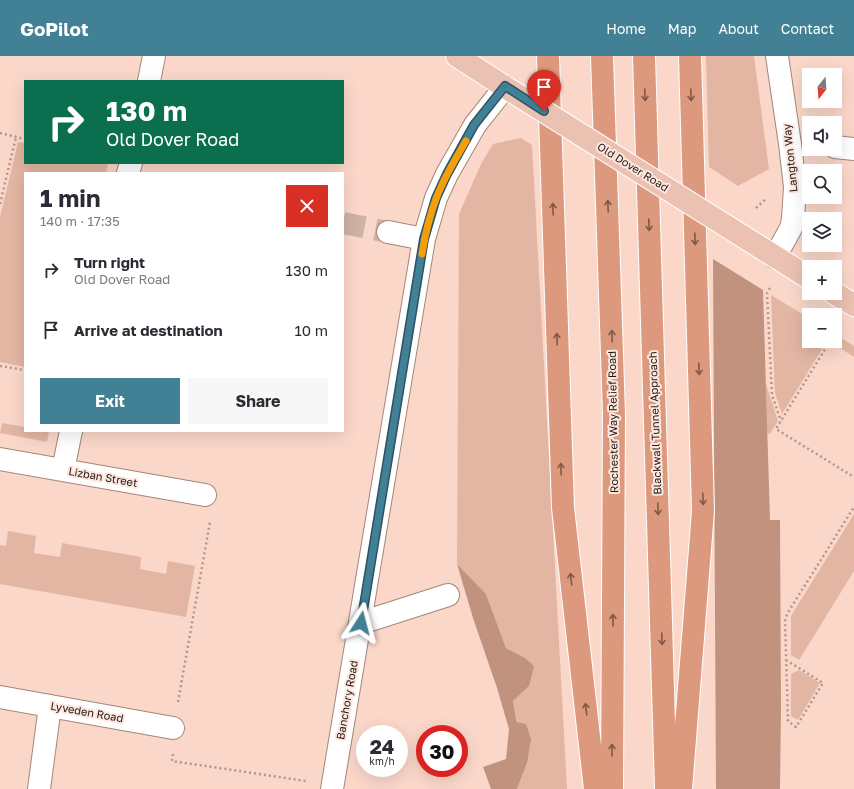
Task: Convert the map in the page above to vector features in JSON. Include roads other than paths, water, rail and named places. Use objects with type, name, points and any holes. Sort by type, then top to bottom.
[{"type":"highway","points":[[548,56],[563,508],[595,789]]},
{"type":"highway","name":"Rochester Way Relief Road","points":[[602,56],[614,414],[612,789]]},
{"type":"highway","name":"Blackwall Tunnel Approach","points":[[644,56],[666,789]]},
{"type":"highway","points":[[681,789],[703,511],[690,56]]},
{"type":"main road","name":"Old Dover Road","points":[[457,56],[802,274]]},
{"type":"main road","points":[[842,298],[854,305]]},
{"type":"street","points":[[149,80],[154,56]]},
{"type":"street","name":"Langton Way","points":[[769,253],[789,232],[793,219],[800,145],[777,56]]},
{"type":"street","name":"Banchory Road","points":[[333,787],[424,239],[436,198],[447,174],[474,125],[505,86]]},
{"type":"street","points":[[842,148],[854,149]]},
{"type":"street","points":[[388,232],[424,239]]},
{"type":"street","points":[[63,470],[72,432]]},
{"type":"street","name":"Lizban Street","points":[[0,459],[205,495]]},
{"type":"street","points":[[361,623],[448,595]]},
{"type":"street","name":"Lyveden Road","points":[[0,697],[173,728]]},
{"type":"street","points":[[38,789],[50,706]]},
{"type":"tunnel","points":[[344,223],[388,232]]}]
